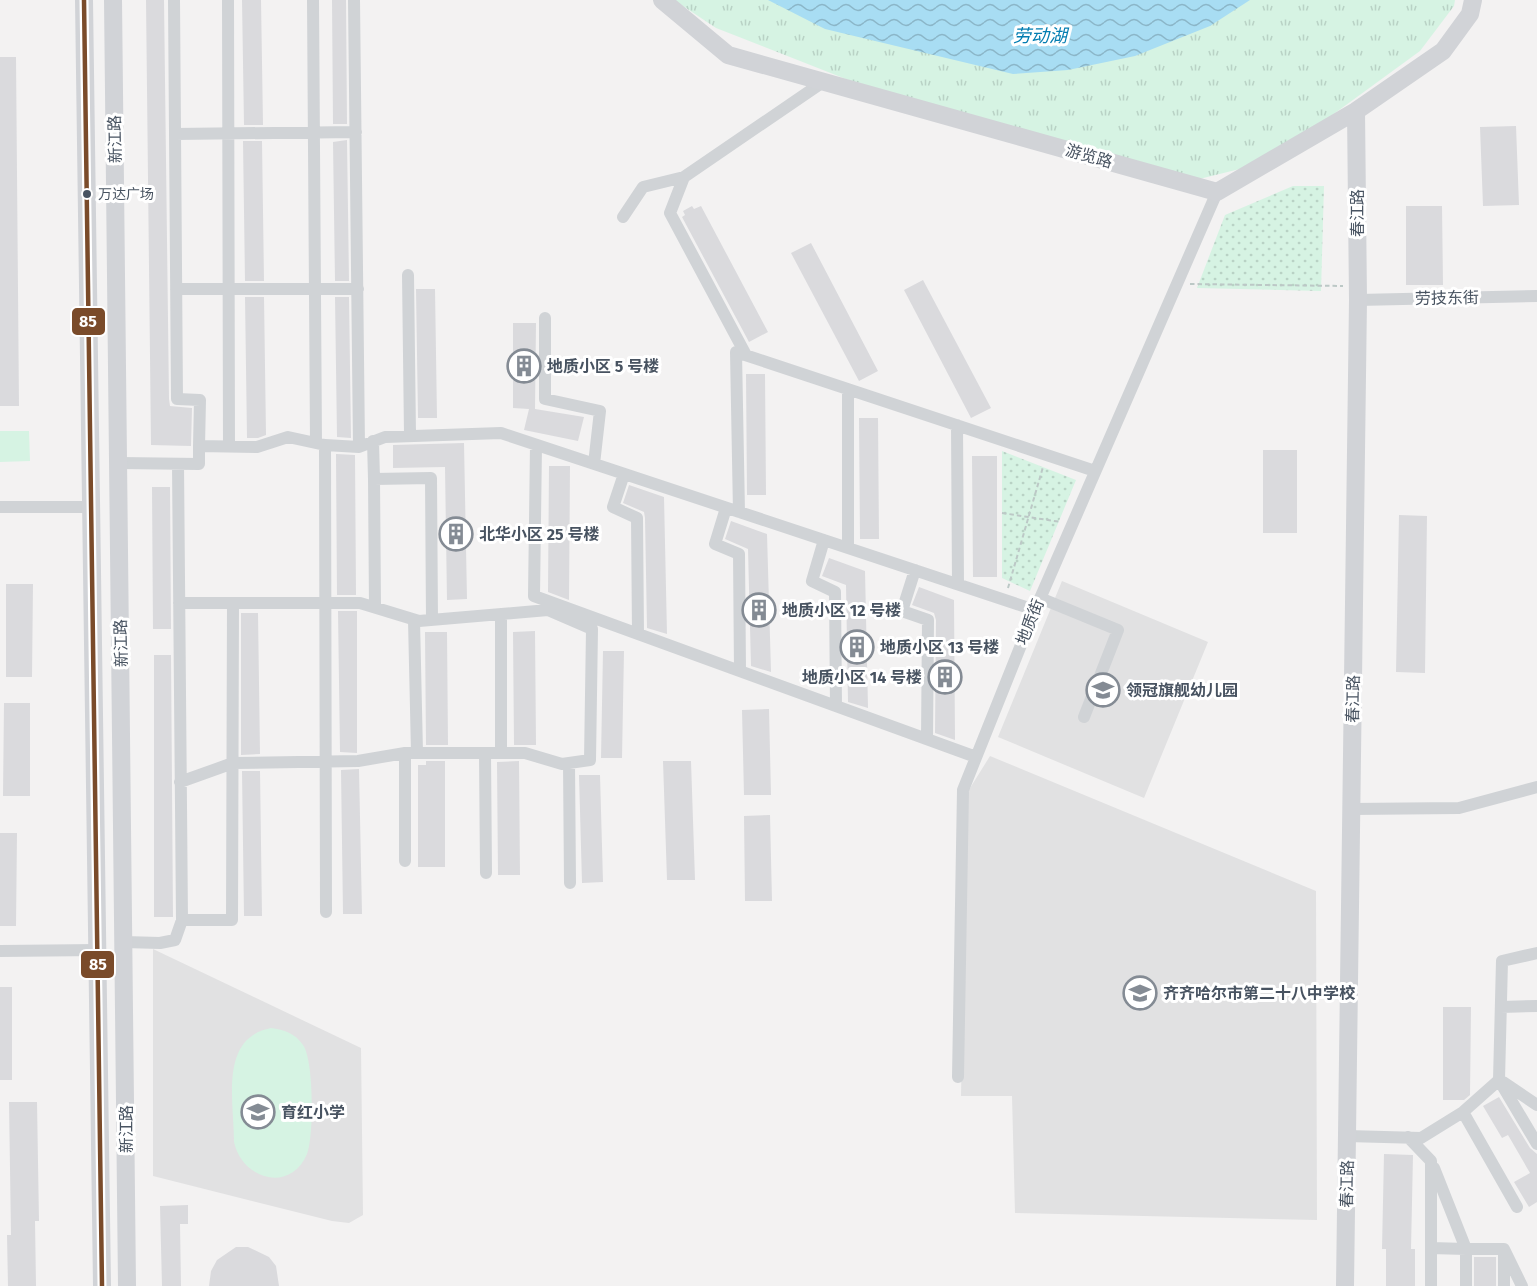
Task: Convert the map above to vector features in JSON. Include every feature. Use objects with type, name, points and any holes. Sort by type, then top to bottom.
[{"type":"main road","name":"新江路","points":[[84,0],[102,1286]]},
{"type":"main road","name":"新江路","points":[[113,0],[120,463],[127,1286]]},
{"type":"main road","name":"游览路","points":[[662,0],[728,55],[1217,192]]},
{"type":"main road","points":[[1217,192],[1356,111],[1443,51],[1470,14],[1473,0]]},
{"type":"main road","name":"春江路","points":[[1345,1286],[1358,293],[1356,111]]},
{"type":"street","points":[[120,463],[199,464],[200,400],[177,399],[174,0]]},
{"type":"street","points":[[228,0],[229,446]]},
{"type":"street","points":[[313,0],[315,289],[326,603],[326,912]]},
{"type":"street","points":[[354,0],[359,447]]},
{"type":"street","points":[[623,217],[643,187],[684,177],[823,82]]},
{"type":"street","points":[[175,134],[356,132]]},
{"type":"street","points":[[684,177],[670,213],[746,355]]},
{"type":"street","name":"地质街","points":[[958,1077],[963,790],[1037,604],[1217,192]]},
{"type":"street","points":[[408,275],[410,435]]},
{"type":"street","points":[[176,289],[358,289]]},
{"type":"street","name":"劳技东街","points":[[1358,293],[1537,296]]},
{"type":"street","points":[[545,318],[545,399],[600,411],[594,464]]},
{"type":"street","points":[[739,512],[735,352],[1095,471]]},
{"type":"street","points":[[848,389],[848,548]]},
{"type":"street","points":[[957,425],[958,584]]},
{"type":"street","points":[[199,446],[257,447],[288,437],[321,444],[359,447],[385,437],[501,433],[1005,600],[1037,604],[1118,630],[1084,717]]},
{"type":"street","points":[[374,441],[375,607]]},
{"type":"street","points":[[536,445],[534,596],[976,757]]},
{"type":"street","points":[[124,942],[160,943],[175,940],[182,920],[178,464]]},
{"type":"street","points":[[624,474],[614,507],[637,518],[638,634]]},
{"type":"street","points":[[374,479],[431,478],[432,620]]},
{"type":"street","points":[[0,507],[92,507]]},
{"type":"street","points":[[726,507],[715,544],[740,554],[740,671]]},
{"type":"street","points":[[824,540],[812,581],[835,592],[836,706]]},
{"type":"street","points":[[915,570],[902,611],[928,620],[927,739]]},
{"type":"street","points":[[179,603],[360,603],[414,620],[548,610],[592,629],[590,760],[562,764],[525,753],[411,753],[358,761],[233,763],[180,782]]},
{"type":"street","points":[[182,920],[232,920],[233,603]]},
{"type":"street","points":[[501,614],[501,753]]},
{"type":"street","points":[[405,861],[411,753],[414,620]]},
{"type":"street","points":[[485,753],[486,873]]},
{"type":"street","points":[[569,763],[570,883]]},
{"type":"street","points":[[1352,808],[1459,808],[1537,787]]},
{"type":"street","points":[[0,951],[98,950]]},
{"type":"street","points":[[1537,953],[1502,962],[1499,1080],[1537,1144]]},
{"type":"street","points":[[1501,1007],[1537,1006]]},
{"type":"street","points":[[1347,1136],[1421,1138],[1462,1112],[1499,1080]]},
{"type":"street","points":[[1499,1080],[1537,1105]]},
{"type":"street","points":[[1462,1112],[1517,1207]]},
{"type":"street","points":[[1408,1137],[1431,1161],[1466,1249],[1466,1286]]},
{"type":"street","points":[[1431,1161],[1431,1286]]},
{"type":"street","points":[[1431,1248],[1504,1249]]},
{"type":"street","points":[[1504,1249],[1504,1286]]},
{"type":"street","points":[[1504,1249],[1522,1286]]},
{"type":"path","points":[[1177,284],[1358,293]]},
{"type":"path","points":[[1005,600],[1030,518],[1046,454]]},
{"type":"path","points":[[1002,513],[1072,523]]},
{"type":"shaded area","name":"领冠旗舰幼儿园","points":[[1062,581],[1208,642],[1144,798],[998,737]]},
{"type":"shaded area","name":"齐齐哈尔市第二十八中学校","points":[[990,756],[1316,891],[1317,1220],[1015,1213],[1012,1096],[961,1096],[967,793]]},
{"type":"shaded area","name":"育红小学","points":[[153,949],[361,1048],[363,1215],[349,1223],[332,1221],[153,1176]]},
{"type":"green space","points":[[674,0],[1455,0],[1454,6],[1420,51],[1309,132],[1256,165],[1187,182],[922,109],[716,28]]},
{"type":"green space","points":[[1293,186],[1324,186],[1321,291],[1197,288],[1225,215]]},
{"type":"green space","points":[[0,431],[29,431],[30,461],[0,462]]},
{"type":"green space","points":[[1002,451],[1076,480],[1030,591],[1002,578]]},
{"type":"green space","points":[[271,1028],[289,1033],[303,1045],[307,1053],[312,1098],[311,1131],[307,1154],[290,1174],[279,1178],[256,1173],[246,1165],[234,1142],[232,1091],[236,1058],[243,1044],[254,1034]]},
{"type":"water","name":"劳动湖","points":[[768,0],[1250,0],[1210,26],[1135,56],[1068,70],[1013,74],[825,29]]},
{"type":"building","points":[[146,0],[164,0],[169,399],[170,406],[192,408],[191,446],[151,445]]},
{"type":"building","points":[[242,0],[261,0],[263,125],[244,125]]},
{"type":"building","points":[[332,0],[346,0],[347,124],[333,124]]},
{"type":"building","points":[[0,57],[16,57],[19,406],[0,406]]},
{"type":"building","points":[[1516,126],[1519,205],[1483,206],[1480,127]]},
{"type":"building","points":[[347,140],[349,281],[335,281],[333,142]]},
{"type":"building","points":[[243,141],[262,141],[264,281],[245,281]]},
{"type":"building","points":[[692,206],[694,209],[701,206],[768,332],[749,342],[682,217],[685,215],[683,211]]},
{"type":"building","points":[[1406,206],[1442,206],[1443,285],[1406,285]]},
{"type":"building","points":[[811,243],[878,371],[859,381],[791,253]]},
{"type":"building","points":[[923,280],[991,408],[971,418],[904,290]]},
{"type":"building","points":[[416,289],[435,289],[437,418],[418,418]]},
{"type":"building","points":[[245,297],[264,297],[266,435],[258,438],[247,438]]},
{"type":"building","points":[[335,297],[349,297],[351,438],[337,437]]},
{"type":"building","name":"地质小区 5 号楼","points":[[513,323],[536,323],[535,409],[584,417],[578,441],[524,430],[529,409],[513,408]]},
{"type":"building","points":[[746,374],[765,374],[766,495],[747,495]]},
{"type":"building","points":[[859,418],[878,418],[879,539],[860,539]]},
{"type":"building","name":"北华小区 25 号楼","points":[[464,443],[467,599],[447,600],[445,467],[393,468],[393,445]]},
{"type":"building","points":[[1263,450],[1297,450],[1297,533],[1263,533]]},
{"type":"building","points":[[336,454],[355,455],[356,595],[337,595]]},
{"type":"building","points":[[972,456],[997,456],[997,577],[973,577]]},
{"type":"building","points":[[549,466],[570,466],[569,600],[548,592]]},
{"type":"building","points":[[629,485],[664,497],[667,634],[647,628],[645,518],[644,512],[623,503]]},
{"type":"building","points":[[152,487],[170,487],[171,629],[153,629]]},
{"type":"building","points":[[1399,515],[1427,516],[1425,673],[1396,672]]},
{"type":"building","name":"地质小区 12 号楼","points":[[731,521],[767,534],[771,672],[751,666],[748,549],[725,539]]},
{"type":"building","name":"地质小区 13 号楼","points":[[829,558],[865,571],[868,708],[848,702],[846,585],[822,576]]},
{"type":"building","points":[[6,584],[33,584],[32,677],[6,677]]},
{"type":"building","name":"地质小区 14 号楼","points":[[919,587],[954,600],[955,740],[935,733],[936,620],[934,613],[912,605]]},
{"type":"building","points":[[338,611],[357,611],[357,753],[340,752]]},
{"type":"building","points":[[241,613],[258,613],[260,754],[241,755]]},
{"type":"building","points":[[535,631],[536,745],[514,745],[513,632]]},
{"type":"building","points":[[425,632],[447,632],[448,745],[426,745]]},
{"type":"building","points":[[603,651],[624,651],[622,758],[601,758]]},
{"type":"building","points":[[154,655],[171,655],[173,917],[154,917]]},
{"type":"building","points":[[4,703],[30,703],[30,796],[3,796]]},
{"type":"building","points":[[769,709],[771,795],[744,795],[742,710]]},
{"type":"building","points":[[426,761],[445,761],[445,867],[418,867],[418,765],[426,765]]},
{"type":"building","points":[[519,761],[520,875],[498,875],[497,762]]},
{"type":"building","points":[[663,761],[691,761],[695,880],[667,880]]},
{"type":"building","points":[[359,769],[362,914],[343,914],[341,770]]},
{"type":"building","points":[[242,771],[260,771],[262,916],[244,916]]},
{"type":"building","points":[[579,775],[600,775],[603,882],[582,883]]},
{"type":"building","points":[[770,815],[772,901],[745,901],[744,816]]},
{"type":"building","points":[[0,833],[17,833],[16,926],[0,926]]},
{"type":"building","points":[[0,987],[12,987],[12,1080],[0,1080]]},
{"type":"building","points":[[1443,1007],[1471,1007],[1470,1095],[1464,1100],[1443,1100]]},
{"type":"building","points":[[1499,1097],[1530,1148],[1537,1154],[1537,1202],[1529,1207],[1514,1182],[1530,1173],[1508,1135],[1502,1138],[1483,1106]]},
{"type":"building","points":[[9,1102],[37,1102],[39,1221],[35,1221],[36,1286],[8,1286],[7,1235],[11,1235]]},
{"type":"building","points":[[1384,1154],[1413,1155],[1411,1249],[1415,1249],[1415,1286],[1386,1286],[1386,1249],[1382,1249]]},
{"type":"building","points":[[188,1205],[188,1224],[180,1224],[181,1286],[162,1286],[160,1206]]},
{"type":"building","points":[[236,1247],[248,1247],[269,1257],[276,1266],[279,1286],[209,1286],[211,1271],[217,1260]]},
{"type":"building","points":[[1474,1257],[1496,1257],[1496,1286],[1474,1286]]},
{"type":"transit line","name":"85","points":[[84,0],[102,1286]]},
{"type":"place","name":"万达广场","points":[[87,194]]},
{"type":"place","name":"地质小区 5 号楼","points":[[524,366]]},
{"type":"place","name":"北华小区 25 号楼","points":[[456,534]]},
{"type":"place","name":"地质小区 12 号楼","points":[[759,610]]},
{"type":"place","name":"地质小区 13 号楼","points":[[857,647]]},
{"type":"place","name":"地质小区 14 号楼","points":[[945,677]]},
{"type":"place","name":"领冠旗舰幼儿园","points":[[1103,690]]},
{"type":"place","name":"齐齐哈尔市第二十八中学校","points":[[1140,993]]},
{"type":"place","name":"育红小学","points":[[258,1112]]}]
